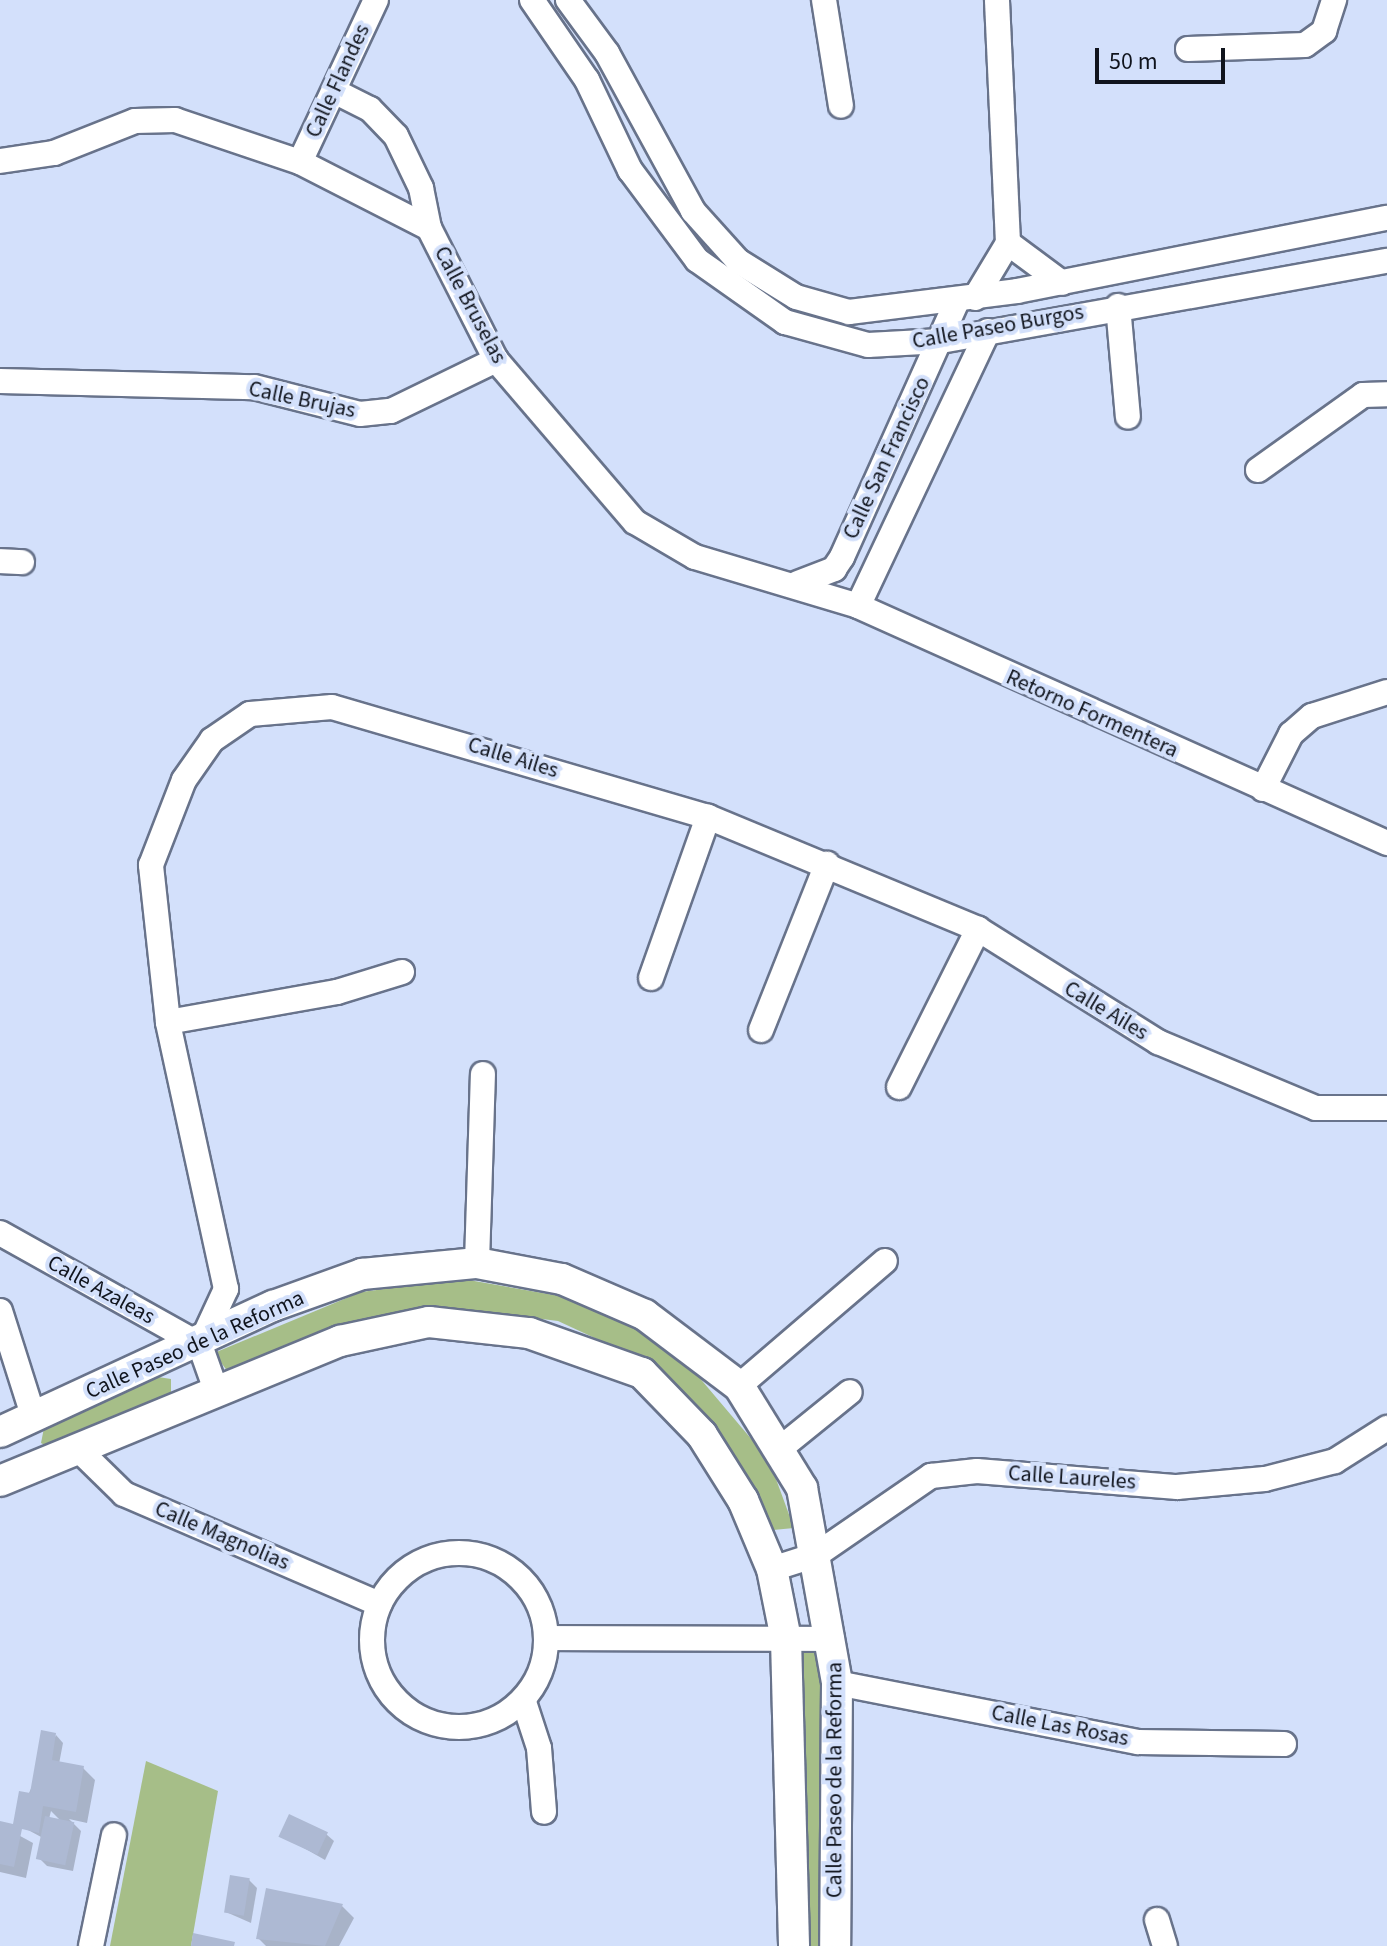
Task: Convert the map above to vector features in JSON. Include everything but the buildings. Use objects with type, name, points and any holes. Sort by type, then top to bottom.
[{"type":"main road","name":"Calle Paseo de la Reforma","points":[[2,1431],[200,1345],[273,1306],[362,1274],[477,1263],[562,1279],[645,1315],[739,1386],[782,1447],[802,1488],[832,1639],[837,1683],[835,1946]]},
{"type":"main road","name":"Calle Paseo de la Reforma","points":[[11,1476],[340,1341],[429,1322],[529,1333],[642,1373],[702,1435],[743,1500],[772,1569],[786,1639],[794,1946]]},
{"type":"main road","points":[[2,1431],[11,1476]]},
{"type":"street","name":"Calle Flandes","points":[[300,162],[376,0]]},
{"type":"street","name":"Calle Paseo Burgos","points":[[532,0],[587,80],[630,170],[697,260],[785,322],[868,345],[941,341],[1025,322],[1387,261]]},
{"type":"street","name":"Calle Paseo Burgos","points":[[568,0],[607,53],[693,211],[738,261],[796,297],[849,312],[966,300],[1387,218]]},
{"type":"street","points":[[824,0],[841,106]]},
{"type":"street","points":[[997,0],[1008,243],[1062,283]]},
{"type":"street","points":[[1188,49],[1305,45],[1324,31],[1334,0]]},
{"type":"street","points":[[334,91],[370,109],[396,136],[421,188],[429,228]]},
{"type":"street","name":"Calle Bruselas","points":[[0,161],[54,153],[135,121],[175,120],[300,162],[429,228],[496,360],[635,522],[695,557],[798,583]]},
{"type":"street","name":"Calle San Francisco","points":[[834,569],[941,341],[966,300],[1008,243]]},
{"type":"street","points":[[1017,291],[1025,322]]},
{"type":"street","points":[[1118,306],[1128,417]]},
{"type":"street","name":"Calle San Francisco","points":[[863,595],[988,331]]},
{"type":"street","name":"Calle Brujas","points":[[0,381],[254,387],[360,414],[391,411],[496,360]]},
{"type":"street","points":[[1258,470],[1363,395],[1387,394]]},
{"type":"street","points":[[798,583],[834,569],[863,595]]},
{"type":"street","name":"Retorno Formentera","points":[[798,583],[863,595],[1263,789],[1387,843]]},
{"type":"street","points":[[1263,789],[1291,734],[1312,716],[1387,692]]},
{"type":"street","name":"Calle Ailes","points":[[200,1345],[226,1289],[168,1022],[151,865],[184,780],[212,740],[250,714],[332,707],[708,817],[978,929],[1158,1042],[1316,1108],[1387,1108]]},
{"type":"street","points":[[651,978],[708,817]]},
{"type":"street","points":[[761,1030],[827,864]]},
{"type":"street","points":[[899,1087],[978,929]]},
{"type":"street","points":[[168,1022],[337,992],[402,972]]},
{"type":"street","points":[[477,1263],[483,1074]]},
{"type":"street","name":"Calle Azaleas","points":[[0,1233],[200,1345]]},
{"type":"street","points":[[739,1386],[885,1261]]},
{"type":"street","points":[[0,1311],[34,1418]]},
{"type":"street","points":[[200,1345],[217,1393]]},
{"type":"street","points":[[782,1447],[850,1392]]},
{"type":"street","name":"Calle Laureles","points":[[772,1569],[816,1555],[931,1476],[977,1471],[1177,1487],[1265,1479],[1335,1461],[1387,1428]]},
{"type":"street","name":"Calle Magnolias","points":[[78,1449],[124,1494],[379,1604]]},
{"type":"street","points":[[438,1555],[476,1555],[512,1570],[531,1589],[548,1638],[544,1664],[524,1702],[468,1728],[418,1718],[381,1680],[372,1642],[379,1604],[413,1565],[438,1555]]},
{"type":"street","points":[[548,1638],[832,1639]]},
{"type":"street","name":"Calle Las Rosas","points":[[837,1683],[1138,1742],[1284,1744]]},
{"type":"street","points":[[524,1702],[539,1748],[544,1812]]},
{"type":"street","points":[[91,1946],[114,1835]]},
{"type":"street","points":[[1157,1920],[1165,1946]]},
{"type":"green space","points":[[463,1279],[571,1298],[652,1336],[687,1363],[769,1460],[794,1528],[773,1530],[715,1429],[638,1358],[558,1321],[431,1305],[343,1325],[228,1372],[214,1353],[361,1292]]},
{"type":"green space","points":[[158,1377],[171,1379],[171,1398],[48,1447],[41,1443],[45,1423]]},
{"type":"green space","points":[[809,1646],[830,1652],[830,1946],[805,1946],[803,1650]]},
{"type":"green space","points":[[146,1761],[218,1791],[191,1946],[110,1946]]}]
